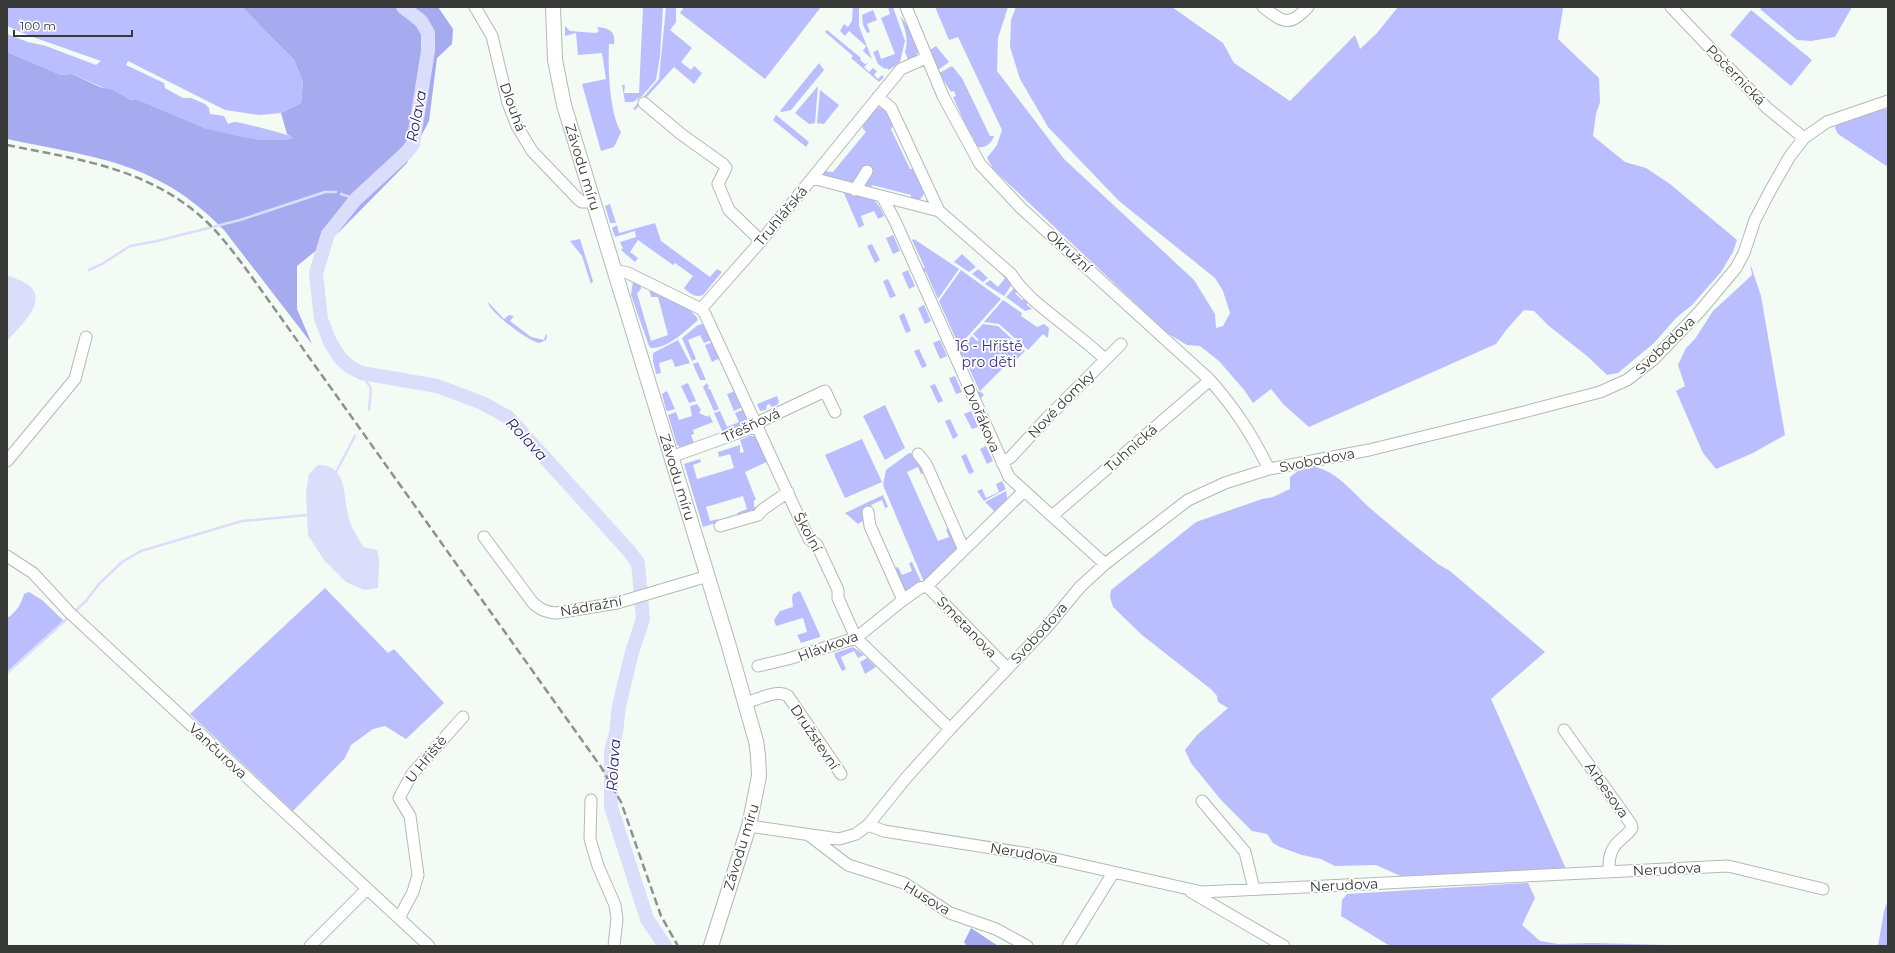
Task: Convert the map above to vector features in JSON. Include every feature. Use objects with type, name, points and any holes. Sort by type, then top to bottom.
[{"type":"main road","name":"Závodu míru","points":[[553,7],[553,35],[558,82],[593,202],[708,576],[756,741],[759,767],[757,788],[749,826],[711,946]]},
{"type":"street","name":"Dlouhá","points":[[475,7],[492,36],[508,103],[517,126],[532,151],[578,199],[582,202],[593,202]]},
{"type":"street","name":"Okružní","points":[[906,7],[943,96],[980,164],[1021,208],[1210,380],[1235,409],[1253,437],[1269,469]]},
{"type":"street","points":[[1263,7],[1278,19],[1289,21],[1298,17],[1308,7]]},
{"type":"street","name":"Počernická","points":[[1671,7],[1767,108],[1804,138]]},
{"type":"street","name":"Truhlářská","points":[[701,309],[761,241],[901,69],[926,58]]},
{"type":"street","points":[[878,97],[890,108],[938,211],[1011,274],[1016,283],[1058,321],[1074,332],[1105,359]]},
{"type":"street","name":"Svobodova","points":[[749,826],[809,835],[846,838],[856,834],[868,825],[906,778],[950,729],[1047,627],[1080,587],[1105,564],[1188,500],[1225,483],[1269,469],[1369,450],[1524,412],[1600,392],[1627,380],[1654,359],[1700,311],[1736,268],[1744,253],[1755,220],[1770,191],[1790,156],[1804,138],[1827,122],[1888,101]]},
{"type":"street","points":[[644,103],[681,134],[723,164],[726,168],[725,172],[718,184],[727,206],[729,210],[761,241]]},
{"type":"street","points":[[855,190],[867,171]]},
{"type":"street","points":[[812,178],[883,198],[938,211]]},
{"type":"street","points":[[919,206],[929,191]]},
{"type":"street","name":"Dvořákova","points":[[883,198],[896,223],[1009,477],[1105,564]]},
{"type":"street","points":[[614,270],[628,273],[701,309]]},
{"type":"street","name":"Školní","points":[[701,309],[705,314],[810,539],[817,545],[838,590],[838,598],[856,638],[950,729]]},
{"type":"street","points":[[7,461],[75,379],[86,337]]},
{"type":"street","name":"Nové domky","points":[[1002,463],[1011,458],[1047,418],[1121,344]]},
{"type":"street","name":"Tuhnická","points":[[1052,516],[1210,380]]},
{"type":"street","name":"Třešňová","points":[[671,457],[757,426],[763,420],[825,390],[835,412]]},
{"type":"street","points":[[918,454],[926,464],[964,550]]},
{"type":"street","name":"Hlávkova","points":[[758,666],[788,660],[856,638],[903,600],[920,588],[927,586],[1024,491]]},
{"type":"street","points":[[720,526],[758,515],[762,510],[788,492]]},
{"type":"street","points":[[868,512],[870,526],[903,600]]},
{"type":"street","name":"Nádražní","points":[[484,537],[533,603],[540,610],[548,612],[556,613],[617,603],[708,576]]},
{"type":"street","name":"Vančurova","points":[[7,556],[33,573],[69,612],[399,918],[425,945]]},
{"type":"street","name":"Smetanova","points":[[927,586],[1007,668]]},
{"type":"street","name":"Družstevní","points":[[746,703],[777,693],[783,693],[788,696],[841,774]]},
{"type":"street","name":"U Hřiště","points":[[399,918],[413,892],[418,875],[410,816],[398,798],[412,774],[462,717]]},
{"type":"street","name":"Arbesova","points":[[1564,730],[1631,824],[1632,828],[1629,833],[1614,846],[1610,858],[1609,872]]},
{"type":"street","points":[[591,800],[590,839],[598,866],[615,905],[616,919],[614,946]]},
{"type":"street","points":[[1202,801],[1245,852],[1254,889]]},
{"type":"street","name":"Nerudova","points":[[868,825],[892,832],[1057,858],[1113,873],[1202,892],[1728,866],[1823,889]]},
{"type":"street","name":"Husova","points":[[809,835],[848,866],[904,883],[950,913],[996,929],[1027,946]]},
{"type":"street","points":[[1068,946],[1113,873]]},
{"type":"street","points":[[1185,888],[1284,946]]},
{"type":"street","points":[[310,946],[367,889]]},
{"type":"green space","points":[[7,7],[242,7],[294,60],[303,82],[301,103],[281,113],[260,115],[225,110],[128,61],[126,65],[164,83],[165,88],[183,98],[191,98],[205,104],[209,108],[210,114],[224,116],[228,124],[235,122],[294,138],[286,140],[261,140],[237,137],[205,128],[136,99],[132,100],[72,74],[61,75],[7,52],[7,34],[28,42],[46,46],[96,65],[101,61],[30,36],[7,26]]},
{"type":"green space","points":[[643,7],[663,7],[660,56],[656,80],[642,96],[633,102],[625,102],[622,85],[625,85],[624,93],[639,93]]},
{"type":"green space","points":[[666,7],[676,7],[676,22],[670,30],[692,48],[681,62],[691,70],[694,66],[702,73],[694,84],[674,67],[635,110],[633,109],[659,79]]},
{"type":"green space","points":[[684,7],[821,7],[765,79],[680,13]]},
{"type":"green space","points":[[853,7],[859,7],[859,26],[872,59],[863,51],[866,46],[849,31],[845,36],[840,31],[844,24],[848,27],[852,21]]},
{"type":"green space","points":[[888,7],[893,7],[905,41],[900,62],[889,70],[878,64],[873,52],[878,50],[881,59],[895,54],[881,18],[890,14]]},
{"type":"green space","points":[[935,7],[1008,7],[998,38],[997,71],[1064,159],[1194,280],[1215,314],[1216,328],[1223,326],[1230,313],[1223,291],[1215,278],[1119,201],[1048,127],[1020,79],[1010,47],[1011,20],[1016,7],[1172,7],[1223,43],[1234,63],[1290,101],[1355,35],[1360,49],[1377,33],[1398,7],[1562,7],[1563,9],[1558,39],[1599,78],[1600,102],[1596,114],[1593,136],[1625,162],[1646,168],[1670,184],[1737,240],[1733,252],[1721,272],[1692,305],[1676,318],[1654,343],[1618,373],[1607,375],[1587,356],[1549,326],[1534,311],[1524,310],[1496,344],[1309,427],[1284,405],[1271,389],[1253,403],[1245,391],[1219,361],[1200,346],[1187,345],[1167,333],[994,170],[987,158],[997,145],[1002,130],[958,37],[949,40]]},
{"type":"green space","points":[[1763,7],[1852,7],[1835,37],[1811,41],[1797,40],[1760,9]]},
{"type":"green space","points":[[873,10],[877,20],[867,24],[870,32],[867,33],[863,25],[862,15]]},
{"type":"green space","points":[[1751,10],[1812,60],[1791,86],[1730,35]]},
{"type":"green space","points":[[900,16],[910,29],[919,49],[916,57],[909,62],[905,52],[907,43],[906,34]]},
{"type":"green space","points":[[565,26],[570,31],[596,33],[599,31],[597,27],[605,28],[608,29],[614,36],[614,44],[609,44],[609,77],[614,113],[621,132],[614,147],[601,151],[582,84],[606,79],[602,53],[578,55],[576,33],[565,36]]},
{"type":"green space","points":[[827,30],[861,58],[860,60],[865,64],[868,63],[864,67],[869,72],[873,68],[877,71],[874,75],[878,79],[882,75],[884,77],[879,82],[851,58],[853,56],[825,32]]},
{"type":"green space","points":[[936,46],[949,62],[938,70],[930,50]]},
{"type":"green space","points":[[819,63],[824,70],[791,110],[780,111]]},
{"type":"green space","points":[[952,66],[962,78],[990,136],[994,136],[990,143],[986,146],[977,147],[972,140],[974,139],[967,128],[953,97],[956,96],[954,91],[951,92],[939,73]]},
{"type":"green space","points":[[818,86],[815,123],[809,124],[795,113]]},
{"type":"green space","points":[[820,90],[839,105],[824,124],[817,123]]},
{"type":"green space","points":[[878,107],[885,110],[887,109],[895,122],[891,129],[910,169],[915,169],[925,188],[924,194],[919,200],[910,201],[911,195],[872,185],[870,191],[822,175],[825,171],[833,172],[866,132],[863,129],[863,124]]},
{"type":"green space","points":[[1888,109],[1888,167],[1838,134],[1835,128],[1836,125],[1878,110]]},
{"type":"green space","points":[[776,115],[809,142],[806,147],[773,120]]},
{"type":"green space","points":[[843,191],[863,195],[873,200],[877,203],[884,216],[878,219],[874,211],[861,216],[864,225],[859,228]]},
{"type":"green space","points":[[610,204],[616,223],[610,223],[605,206]]},
{"type":"green space","points":[[655,223],[661,241],[710,277],[717,269],[722,272],[703,295],[695,295],[684,288],[693,276],[675,263],[673,265],[638,240],[630,252],[638,258],[635,262],[621,250],[623,248],[620,242],[636,237],[635,231],[615,237],[612,228],[617,225],[619,233]]},
{"type":"green space","points":[[893,235],[900,251],[893,254],[886,238]]},
{"type":"green space","points":[[580,239],[593,281],[591,284],[582,256],[570,241]]},
{"type":"green space","points":[[914,239],[959,269],[938,299],[926,272],[919,271],[917,268],[925,268],[912,240]]},
{"type":"green space","points":[[872,244],[880,260],[875,263],[867,246]]},
{"type":"green space","points":[[962,254],[976,267],[969,272],[954,262]]},
{"type":"green space","points":[[1750,263],[1761,296],[1785,435],[1753,453],[1716,469],[1703,453],[1676,391],[1685,386],[1678,365],[1686,348],[1695,339],[1713,311],[1752,275]]},
{"type":"green space","points":[[978,269],[988,278],[983,282],[972,274]]},
{"type":"green space","points":[[1001,269],[1013,283],[1004,296],[985,284],[990,280],[998,287],[1005,278],[999,272]]},
{"type":"green space","points":[[908,270],[915,286],[909,289],[902,273]]},
{"type":"green space","points":[[961,270],[1001,299],[959,346],[939,301]]},
{"type":"green space","points":[[888,279],[896,296],[890,298],[883,281]]},
{"type":"green space","points":[[633,281],[641,285],[641,289],[637,293],[651,341],[668,335],[658,297],[651,297],[649,289],[684,306],[695,315],[698,320],[670,342],[651,348],[631,295]]},
{"type":"green space","points":[[1015,287],[1020,291],[1015,293],[1022,300],[1029,297],[1033,301],[1026,304],[1032,309],[1025,311],[1006,297]]},
{"type":"green space","points":[[1003,300],[1022,313],[1021,316],[1037,327],[1044,324],[1049,328],[1048,338],[1043,334],[1028,350],[999,324],[984,322]]},
{"type":"green space","points":[[488,302],[504,319],[509,315],[514,316],[510,321],[531,337],[544,340],[546,334],[546,340],[539,343],[510,326],[495,312]]},
{"type":"green space","points":[[924,305],[931,321],[925,324],[918,308]]},
{"type":"green space","points":[[904,313],[911,331],[906,333],[899,316]]},
{"type":"green space","name":"16 - Hřiště pro děti","points":[[983,324],[998,326],[1025,351],[1016,360],[1013,358],[980,391],[984,395],[980,399],[973,393],[980,392],[964,357],[956,354],[972,336],[977,341],[979,340],[973,334]]},
{"type":"green space","points":[[698,325],[705,325],[712,340],[704,343],[700,335],[688,340],[696,359],[692,361],[682,338]]},
{"type":"green space","points":[[678,340],[690,363],[675,367],[672,359],[659,363],[661,373],[656,374],[653,353]]},
{"type":"green space","points":[[940,340],[947,356],[940,359],[933,343]]},
{"type":"green space","points":[[713,342],[720,358],[712,362],[705,345]]},
{"type":"green space","points":[[919,349],[927,366],[922,368],[914,351]]},
{"type":"green space","points":[[698,362],[706,380],[700,380],[693,364]]},
{"type":"green space","points":[[955,376],[962,392],[956,394],[949,378]]},
{"type":"green space","points":[[688,383],[696,401],[689,403],[681,386]]},
{"type":"green space","points":[[707,383],[709,387],[707,389],[710,389],[719,409],[714,411],[703,387]]},
{"type":"green space","points":[[935,384],[943,401],[938,403],[930,386]]},
{"type":"green space","points":[[667,391],[675,409],[668,411],[666,410],[662,394]]},
{"type":"green space","points":[[735,391],[743,407],[734,411],[727,394]]},
{"type":"green space","points":[[777,396],[779,402],[777,405],[772,407],[769,404],[767,405],[766,410],[760,411],[757,404]]},
{"type":"green space","points":[[697,404],[701,410],[699,413],[708,417],[709,415],[713,422],[693,430],[694,434],[691,435],[694,443],[680,447],[677,445],[668,415],[676,412],[679,420],[692,416],[690,406]]},
{"type":"green space","points":[[885,405],[905,448],[885,460],[863,416]]},
{"type":"green space","points":[[744,409],[747,419],[746,423],[723,433],[714,413],[720,411],[727,427],[739,422],[735,413]]},
{"type":"green space","points":[[971,411],[978,427],[972,429],[964,414]]},
{"type":"green space","points":[[950,419],[958,436],[953,439],[945,421]]},
{"type":"green space","points":[[750,436],[756,436],[769,461],[745,472],[756,500],[754,500],[754,507],[758,508],[738,516],[737,513],[747,509],[743,496],[706,507],[710,521],[718,519],[719,522],[703,527],[684,464],[700,459],[701,462],[693,465],[697,479],[734,468],[730,454],[719,457],[718,452],[740,445],[740,453],[744,452],[740,440]]},
{"type":"green space","points":[[862,439],[882,482],[845,498],[825,455]]},
{"type":"green space","points":[[986,446],[993,461],[987,464],[980,449]]},
{"type":"green space","points":[[909,453],[914,454],[927,472],[921,474],[918,467],[907,472],[938,541],[949,537],[946,529],[952,527],[959,550],[924,582],[883,485],[886,470]]},
{"type":"green space","points":[[966,454],[974,472],[969,474],[961,456]]},
{"type":"green space","points":[[1315,467],[1323,469],[1338,478],[1371,509],[1438,564],[1450,571],[1545,652],[1491,699],[1566,869],[1403,877],[1376,865],[1335,866],[1321,859],[1302,855],[1280,847],[1273,843],[1267,834],[1252,831],[1221,800],[1191,763],[1185,750],[1197,735],[1228,708],[1218,702],[1217,696],[1212,690],[1142,635],[1113,607],[1110,597],[1111,590],[1196,522],[1262,499],[1273,497],[1290,489],[1290,477],[1298,471]]},
{"type":"green space","points":[[1002,481],[1006,489],[984,501],[977,491],[982,489],[986,498],[999,492],[996,484]]},
{"type":"green space","points":[[1006,491],[1008,503],[998,515],[985,502]]},
{"type":"green space","points":[[883,495],[888,507],[885,508],[882,500],[871,505],[874,514],[858,524],[845,513]]},
{"type":"green space","points":[[912,562],[922,584],[907,591],[904,590],[892,569],[898,567],[902,575],[912,571],[909,563]]},
{"type":"green space","points":[[325,588],[388,653],[394,649],[444,703],[406,739],[385,726],[373,729],[351,745],[345,758],[293,811],[190,714]]},
{"type":"green space","points":[[800,591],[820,635],[820,637],[801,643],[797,635],[807,632],[803,618],[776,626],[774,620],[780,611],[793,607],[793,594]]},
{"type":"green space","points":[[29,592],[42,600],[65,622],[7,674],[7,618],[18,608],[24,594]]},
{"type":"green space","points":[[853,647],[864,655],[858,658],[854,651],[841,657],[846,669],[842,671],[835,657],[835,653]]},
{"type":"green space","points":[[867,658],[876,667],[865,674],[860,662]]},
{"type":"green space","points":[[1528,883],[1535,898],[1522,925],[1540,941],[1559,944],[1592,943],[1710,946],[1390,946],[1341,916],[1342,900],[1347,894]]},
{"type":"green space","points":[[1888,900],[1888,946],[1878,946],[1884,911]]},
{"type":"shaded area","points":[[242,7],[438,7],[453,29],[452,44],[437,58],[429,121],[407,163],[339,232],[297,266],[297,309],[312,344],[224,230],[199,207],[174,189],[149,176],[124,166],[97,158],[7,139],[7,52],[61,75],[72,74],[100,87],[113,90],[131,100],[136,99],[205,128],[261,140],[286,140],[293,138],[287,134],[281,113],[301,103],[303,82],[294,60]]},
{"type":"shaded area","points":[[7,275],[27,284],[33,291],[36,298],[30,314],[7,341]]},
{"type":"shaded area","points":[[318,465],[328,467],[335,471],[340,477],[350,522],[353,528],[363,547],[377,550],[379,563],[378,588],[364,590],[346,582],[324,560],[308,535],[306,493],[309,474]]},
{"type":"shaded area","points":[[971,928],[998,946],[967,946],[964,942]]},
{"type":"waterway","name":"Rolava","points":[[403,7],[421,21],[428,33],[428,51],[413,144],[407,152],[356,199],[328,234],[316,273],[321,319],[330,342],[340,358],[350,367],[362,373],[437,386],[482,403],[508,417],[629,551],[638,563],[643,619],[632,652],[619,706],[616,733],[611,751],[611,807],[647,919],[665,946]]},
{"type":"waterway","points":[[89,270],[102,264],[130,246],[157,241],[240,220],[325,192],[336,192]]},
{"type":"waterway","points":[[341,194],[356,199]]},
{"type":"waterway","points":[[362,373],[371,389],[369,410]]},
{"type":"waterway","points":[[335,474],[355,436]]},
{"type":"waterway","points":[[74,612],[86,601],[99,584],[122,562],[141,551],[242,521],[307,515],[309,512]]},
{"type":"waterway","points":[[7,673],[69,617]]},
{"type":"railway","points":[[7,145],[88,162],[114,169],[138,178],[163,190],[186,204],[208,223],[222,238],[259,287],[601,767],[621,802],[661,916],[678,946]]}]
